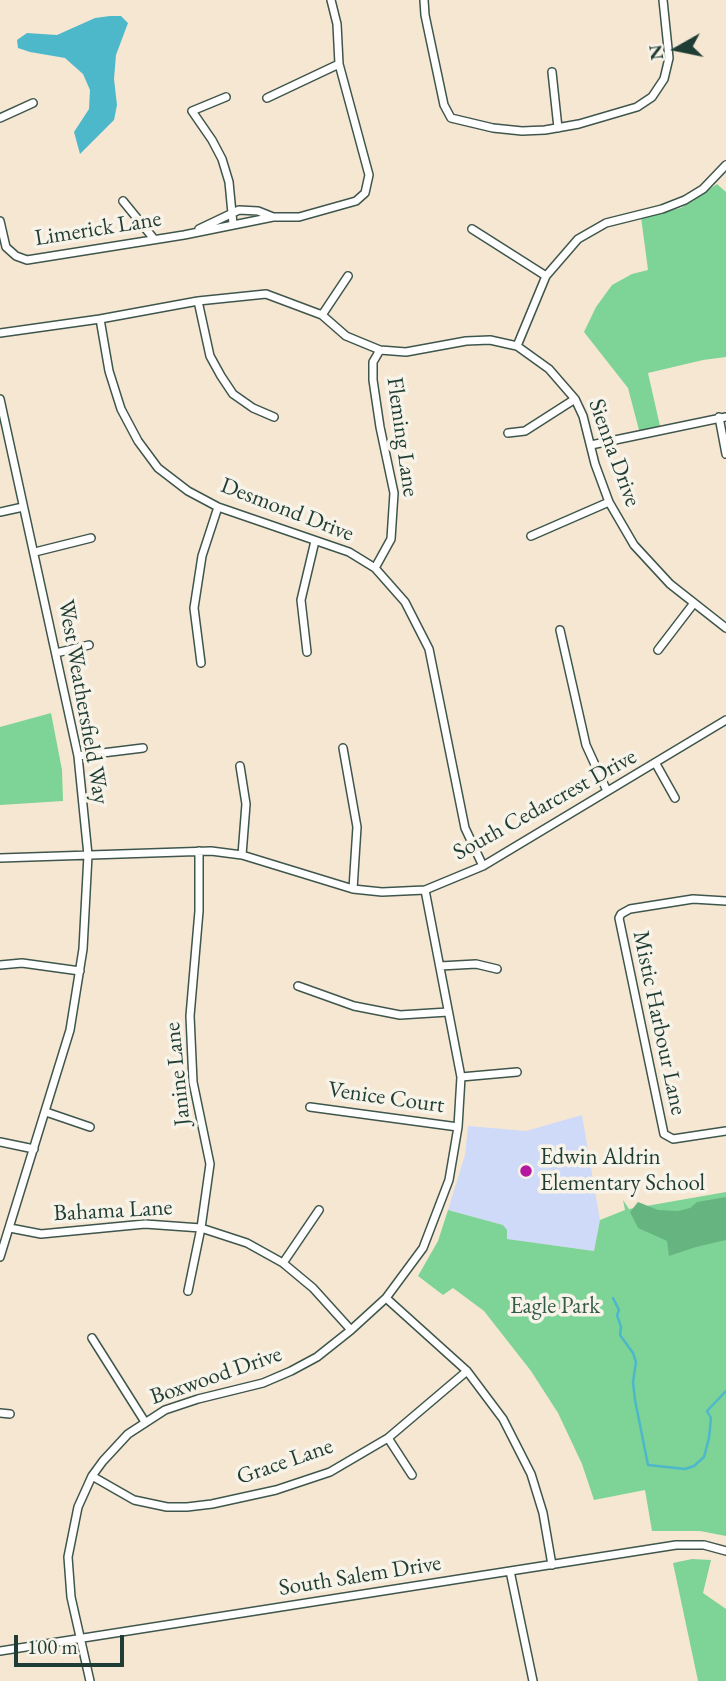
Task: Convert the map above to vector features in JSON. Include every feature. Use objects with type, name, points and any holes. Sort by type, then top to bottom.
[{"type":"street","name":"Limerick Lane","points":[[0,221],[6,247],[16,256],[27,260],[184,235],[273,217],[299,217],[356,201],[365,193],[369,175],[339,64],[337,24],[331,0]]},
{"type":"street","points":[[424,0],[444,105],[451,118],[522,131],[558,128],[637,107],[656,92],[664,79],[669,58],[663,0]]},
{"type":"street","points":[[267,98],[339,64]]},
{"type":"street","points":[[552,72],[558,128]]},
{"type":"street","points":[[226,97],[192,111],[222,159],[229,183],[233,224]]},
{"type":"street","points":[[0,118],[33,103]]},
{"type":"street","points":[[517,346],[546,276],[578,239],[606,223],[663,209],[685,200],[703,189],[726,165]]},
{"type":"street","points":[[123,201],[154,239]]},
{"type":"street","name":"Limerick Lane","points":[[184,235],[246,209],[273,217]]},
{"type":"street","points":[[472,229],[546,276]]},
{"type":"street","points":[[322,314],[348,276]]},
{"type":"street","name":"Sienna Drive","points":[[0,333],[100,319],[198,301],[266,294],[322,314],[346,336],[380,350],[406,352],[466,341],[490,340],[517,346],[549,369],[575,399],[583,416],[609,502],[622,527],[645,559],[670,584],[726,628]]},
{"type":"street","points":[[198,301],[210,356],[220,376],[233,394],[253,408],[274,417]]},
{"type":"street","name":"Desmond Drive","points":[[100,319],[109,371],[121,409],[158,468],[188,491],[218,507],[349,552],[375,568],[405,602],[429,649],[465,828],[483,866]]},
{"type":"street","name":"Fleming Lane","points":[[375,568],[391,539],[394,493],[373,380],[373,362],[380,350]]},
{"type":"street","points":[[508,433],[525,431],[575,399]]},
{"type":"street","name":"West Weathersfield Way","points":[[0,400],[78,756],[88,855],[80,971],[70,1030],[0,1257]]},
{"type":"street","points":[[591,445],[722,417],[726,454]]},
{"type":"street","points":[[531,536],[609,502]]},
{"type":"street","points":[[0,512],[23,507]]},
{"type":"street","points":[[201,663],[194,608],[202,556],[218,507]]},
{"type":"street","points":[[35,552],[91,538]]},
{"type":"street","points":[[307,652],[301,600],[315,541]]},
{"type":"street","points":[[658,650],[694,603]]},
{"type":"street","points":[[560,630],[583,738],[607,791]]},
{"type":"street","points":[[57,653],[89,645]]},
{"type":"street","name":"South Cedarcrest Drive","points":[[0,858],[200,851],[242,855],[352,889],[382,892],[425,890],[483,866],[726,720]]},
{"type":"street","points":[[78,756],[143,748]]},
{"type":"street","points":[[343,748],[357,827],[352,889]]},
{"type":"street","points":[[656,764],[676,798]]},
{"type":"street","points":[[240,766],[246,803],[242,855]]},
{"type":"street","name":"Janine Lane","points":[[188,1291],[201,1228],[209,1164],[193,1082],[190,1016],[199,911],[200,851]]},
{"type":"street","name":"Boxwood Drive","points":[[90,1681],[70,1588],[68,1557],[75,1516],[92,1476],[116,1446],[145,1422],[177,1405],[243,1389],[284,1374],[317,1357],[386,1298],[423,1248],[449,1180],[458,1127],[461,1077],[425,890]]},
{"type":"street","name":"Mistic Harbour Lane","points":[[726,901],[692,899],[630,909],[621,914],[619,925],[662,1130],[668,1138],[678,1139],[726,1132]]},
{"type":"street","points":[[0,965],[22,963],[80,971]]},
{"type":"street","points":[[440,966],[476,964],[497,969]]},
{"type":"street","points":[[298,986],[354,1006],[400,1016],[448,1012]]},
{"type":"street","points":[[461,1077],[517,1072]]},
{"type":"street","name":"Venice Court","points":[[310,1107],[458,1127]]},
{"type":"street","points":[[46,1112],[90,1127]]},
{"type":"street","points":[[0,1142],[34,1149]]},
{"type":"street","points":[[283,1263],[319,1210]]},
{"type":"street","name":"Bahama Lane","points":[[10,1228],[41,1234],[145,1224],[201,1228],[247,1243],[283,1263],[313,1288],[351,1330]]},
{"type":"street","points":[[386,1298],[467,1371],[503,1419],[530,1474],[543,1513],[552,1565]]},
{"type":"street","points":[[92,1338],[145,1422]]},
{"type":"street","name":"Grace Lane","points":[[92,1476],[134,1500],[167,1507],[187,1507],[253,1496],[330,1472],[388,1438],[467,1371]]},
{"type":"street","points":[[0,1413],[10,1414]]},
{"type":"street","points":[[388,1438],[412,1475]]},
{"type":"street","name":"South Salem Drive","points":[[0,1651],[676,1545],[704,1545],[726,1551]]},
{"type":"street","points":[[510,1572],[533,1681]]},
{"type":"shaded area","name":"Edwin Aldrin Elementary School","points":[[582,1115],[600,1220],[594,1251],[506,1239],[503,1225],[448,1210],[465,1155],[468,1126],[526,1131]]},
{"type":"green space","points":[[717,184],[726,192],[726,357],[648,373],[660,426],[640,434],[628,388],[584,332],[596,307],[612,285],[632,274],[648,270],[641,217],[681,208]]},
{"type":"green space","points":[[51,713],[62,770],[63,801],[0,805],[0,727]]},
{"type":"green space","name":"Eagle Park","points":[[726,1192],[726,1536],[700,1531],[652,1531],[645,1490],[594,1500],[582,1464],[558,1413],[531,1371],[484,1311],[453,1288],[443,1295],[418,1276],[438,1241],[448,1210],[503,1225],[507,1230],[507,1239],[594,1251],[600,1220],[625,1210],[623,1200],[629,1209]]},
{"type":"green space","points":[[726,1197],[726,1240],[669,1256],[667,1241],[638,1228],[630,1212],[638,1202],[658,1210],[678,1211],[690,1208],[697,1202]]},
{"type":"green space","points":[[692,1559],[711,1560],[703,1593],[726,1609],[726,1681],[698,1681],[673,1563]]},
{"type":"water","points":[[121,16],[128,23],[116,55],[114,79],[117,105],[114,120],[80,154],[74,132],[89,109],[90,90],[83,74],[65,58],[18,48],[17,40],[27,33],[57,35],[95,18]]},
{"type":"waterway","points":[[613,1298],[619,1310],[617,1315],[621,1327],[620,1335],[636,1362],[633,1382],[635,1400],[648,1465],[685,1469],[694,1466],[704,1457],[711,1418],[707,1411],[726,1391]]},
{"type":"place","name":"Edwin Aldrin Elementary School","points":[[526,1171]]}]
